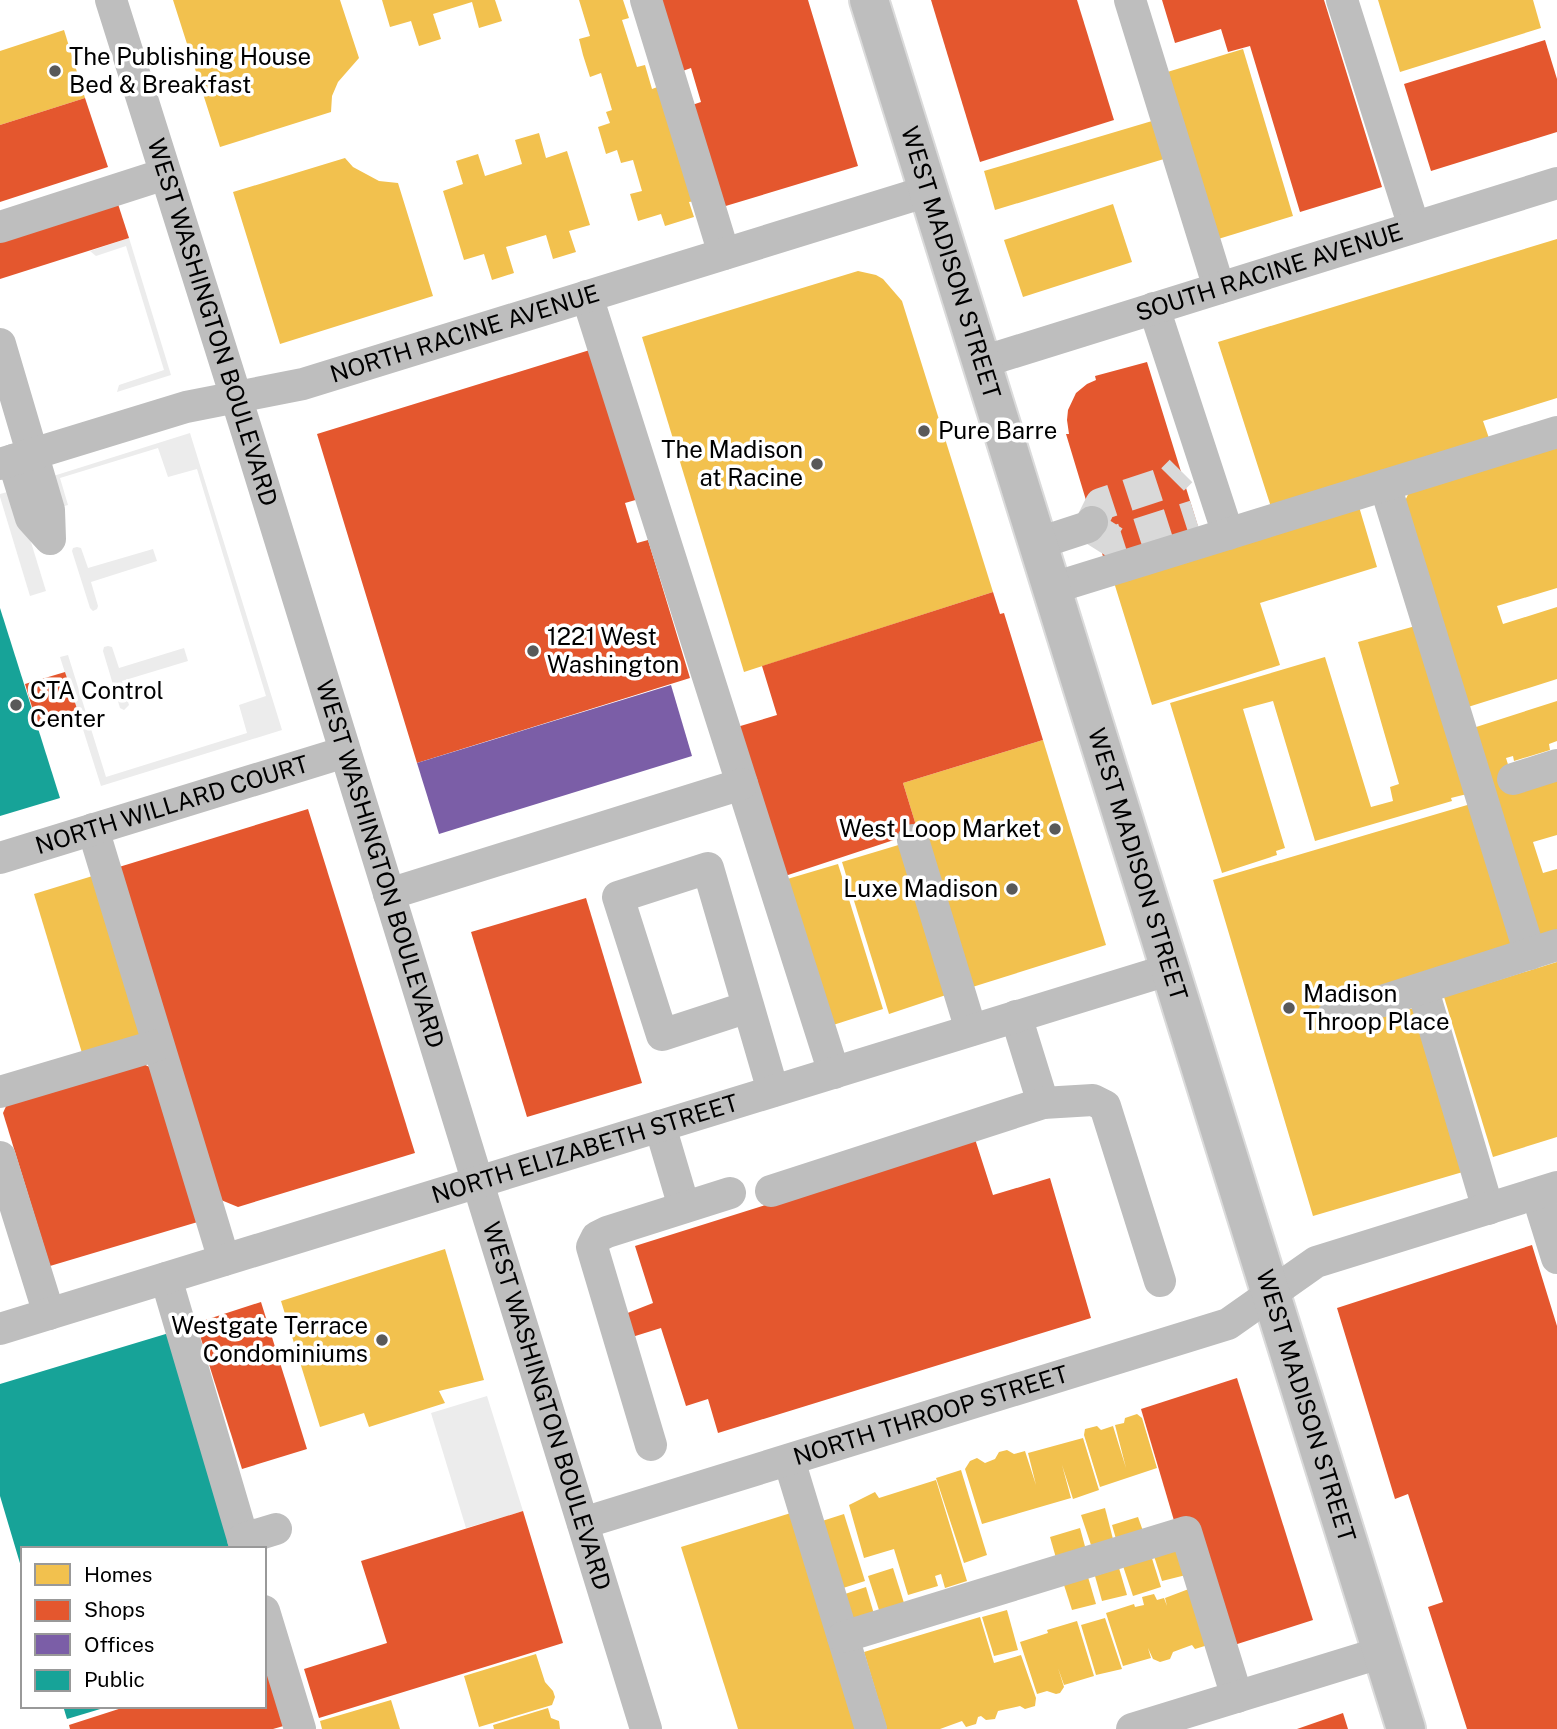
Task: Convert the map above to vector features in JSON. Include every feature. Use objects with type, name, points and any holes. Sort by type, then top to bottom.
[{"type":"main road","name":"WEST MADISON STREET","points":[[869,0],[1406,1729]]},
{"type":"street","name":"WEST WASHINGTON BOULEVARD","points":[[111,0],[646,1729]]},
{"type":"street","points":[[646,0],[724,254]]},
{"type":"street","points":[[1130,0],[1219,288]]},
{"type":"street","points":[[1342,0],[1413,227]]},
{"type":"street","points":[[0,227],[165,174]]},
{"type":"street","name":"SOUTH RACINE AVENUE","points":[[982,362],[1557,183]]},
{"type":"street","name":"NORTH RACINE AVENUE","points":[[15,459],[186,407],[303,384],[928,191]]},
{"type":"street","points":[[587,296],[834,1073]]},
{"type":"street","points":[[1154,308],[1195,473],[1228,534]]},
{"type":"street","points":[[0,344],[15,459]]},
{"type":"street","points":[[1053,588],[1557,432]]},
{"type":"street","points":[[1332,1017],[1544,950],[1494,785],[1385,485]]},
{"type":"street","points":[[1039,543],[1092,526]]},
{"type":"street","name":"NORTH WILLARD COURT","points":[[0,858],[345,752]]},
{"type":"street","points":[[1494,785],[1557,765]]},
{"type":"street","points":[[389,894],[742,784]]},
{"type":"street","points":[[93,829],[224,1260]]},
{"type":"street","points":[[914,840],[971,1030]]},
{"type":"street","points":[[748,1007],[662,1035],[618,897],[708,869],[773,1091]]},
{"type":"street","name":"NORTH ELIZABETH STREET","points":[[0,1329],[1171,969]]},
{"type":"street","points":[[1423,990],[1488,1209]]},
{"type":"street","points":[[1016,1016],[1043,1103]]},
{"type":"street","points":[[0,1092],[158,1045]]},
{"type":"street","points":[[771,1191],[1043,1103],[1093,1100],[1105,1106],[1160,1281]]},
{"type":"street","points":[[660,1126],[684,1208]]},
{"type":"street","points":[[0,1157],[49,1314]]},
{"type":"street","points":[[1547,1191],[1557,1258]]},
{"type":"street","name":"NORTH THROOP STREET","points":[[583,1523],[1228,1324],[1316,1262],[1547,1191]]},
{"type":"street","points":[[651,1445],[592,1247],[597,1237],[607,1232],[730,1193]]},
{"type":"street","points":[[166,1278],[244,1544],[276,1529]]},
{"type":"street","points":[[789,1460],[871,1729]]},
{"type":"street","points":[[843,1637],[1186,1532],[1237,1697]]},
{"type":"street","points":[[266,1618],[299,1729]]},
{"type":"street","points":[[1148,1727],[1383,1652]]},
{"type":"shaded area","points":[[129,238],[171,375],[117,392],[119,385],[164,370],[126,246],[96,256],[90,251]]},
{"type":"shaded area","points":[[190,433],[282,730],[101,786],[60,657],[68,655],[106,777],[247,733],[239,705],[266,696],[197,469],[168,477],[158,448],[60,478],[68,505],[57,508],[47,478]]},
{"type":"shaded area","points":[[15,490],[46,591],[30,596],[0,497],[0,494]]},
{"type":"shaded area","points":[[77,547],[81,548],[88,568],[153,549],[157,561],[91,582],[98,606],[93,611],[72,551]]},
{"type":"shaded area","points":[[104,647],[112,647],[119,668],[184,648],[188,661],[122,681],[129,705],[124,710],[120,708],[103,651]]},
{"type":"shaded area","points":[[487,1396],[523,1511],[466,1528],[431,1413]]},
{"type":"building: Homes","points":[[173,0],[340,0],[359,58],[338,82],[332,96],[331,112],[220,147]]},
{"type":"building: Homes","points":[[382,0],[495,0],[502,21],[479,28],[472,2],[433,14],[441,39],[419,46],[411,21],[390,27]]},
{"type":"building: Homes","points":[[579,0],[623,0],[629,18],[622,20],[637,67],[645,65],[652,89],[660,86],[695,201],[689,202],[694,217],[665,226],[661,214],[638,221],[630,194],[642,191],[633,160],[621,163],[617,150],[606,154],[598,127],[610,123],[606,112],[612,110],[601,73],[590,77],[583,55],[579,39],[590,36]]},
{"type":"building: Homes","points":[[1378,0],[1533,0],[1541,28],[1400,72]]},
{"type":"building: Homes","points":[[64,30],[85,98],[0,125],[0,51]]},
{"type":"building: Homes","points":[[1243,49],[1293,216],[1215,240],[1164,73]]},
{"type":"building: Homes","points":[[1152,121],[1164,159],[995,210],[984,171]]},
{"type":"building: Homes","points":[[539,133],[546,158],[567,151],[590,225],[569,231],[576,252],[553,259],[546,235],[506,247],[514,273],[492,280],[484,254],[464,260],[443,191],[463,184],[456,161],[478,154],[485,176],[522,164],[515,140]]},
{"type":"building: Homes","points":[[345,158],[353,167],[379,181],[398,183],[433,296],[280,344],[233,192]]},
{"type":"building: Homes","points":[[1113,204],[1132,262],[1023,297],[1004,240]]},
{"type":"building: Homes","points":[[1557,239],[1557,398],[1483,421],[1490,441],[1271,507],[1218,342]]},
{"type":"building: Homes","name":"The Madison at Racine","points":[[858,271],[883,279],[902,301],[993,592],[744,672],[642,337]]},
{"type":"building: Homes","points":[[1557,440],[1557,588],[1497,606],[1503,624],[1557,607],[1557,679],[1468,707],[1404,503],[1413,484]]},
{"type":"building: Homes","points":[[1357,500],[1377,567],[1260,603],[1280,665],[1152,705],[1112,576]]},
{"type":"building: Homes","points":[[1419,625],[1467,794],[1451,798],[1452,801],[1315,841],[1273,701],[1243,709],[1285,848],[1276,851],[1277,855],[1222,873],[1170,703],[1325,657],[1371,807],[1393,801],[1390,787],[1399,784],[1358,642]]},
{"type":"building: Homes","points":[[1557,701],[1557,741],[1549,744],[1550,750],[1514,761],[1513,756],[1506,758],[1517,793],[1557,775],[1557,835],[1533,842],[1543,873],[1557,869],[1557,938],[1539,944],[1473,728]]},
{"type":"building: Homes","name":"Luxe Madison","points":[[1043,740],[1106,945],[966,989],[903,783]]},
{"type":"building: Homes","name":"Madison Throop Place","points":[[1474,803],[1518,951],[1317,1010],[1324,1034],[1424,1005],[1473,1169],[1313,1216],[1213,880]]},
{"type":"building: Homes","points":[[905,843],[952,993],[889,1014],[842,862]]},
{"type":"building: Homes","points":[[838,864],[883,1009],[830,1026],[784,880]]},
{"type":"building: Homes","points":[[99,874],[148,1033],[82,1053],[34,894]]},
{"type":"building: Homes","points":[[1557,962],[1557,1137],[1493,1157],[1444,997]]},
{"type":"building: Homes","name":"Westgate Terrace Condominiums","points":[[445,1249],[484,1380],[439,1391],[445,1403],[369,1427],[364,1413],[320,1427],[281,1301]]},
{"type":"building: Homes","points":[[1137,1414],[1142,1418],[1157,1468],[1100,1487],[1084,1435],[1085,1429],[1097,1426],[1101,1430],[1113,1426],[1126,1468],[1115,1425],[1124,1423],[1125,1418]]},
{"type":"building: Homes","points":[[1083,1438],[1099,1490],[1073,1499],[1062,1465],[1071,1498],[982,1524],[965,1469],[970,1461],[977,1458],[985,1463],[995,1459],[999,1452],[1007,1450],[1014,1454],[1025,1451],[1036,1485],[1028,1453]]},
{"type":"building: Homes","points":[[961,1470],[987,1555],[964,1563],[936,1478]]},
{"type":"building: Homes","points":[[936,1480],[967,1581],[945,1588],[941,1574],[935,1576],[938,1586],[908,1595],[894,1549],[864,1558],[849,1505],[875,1492],[879,1498]]},
{"type":"building: Homes","points":[[1105,1508],[1113,1539],[1091,1545],[1081,1515]]},
{"type":"building: Homes","points":[[794,1512],[859,1729],[738,1729],[681,1547]]},
{"type":"building: Homes","points":[[844,1514],[865,1581],[840,1589],[819,1522]]},
{"type":"building: Homes","points":[[1138,1517],[1143,1531],[1116,1539],[1112,1525]]},
{"type":"building: Homes","points":[[1080,1528],[1086,1550],[1056,1558],[1050,1537]]},
{"type":"building: Homes","points":[[1178,1548],[1186,1575],[1162,1581],[1154,1556]]},
{"type":"building: Homes","points":[[1150,1552],[1161,1587],[1133,1596],[1121,1560]]},
{"type":"building: Homes","points":[[893,1568],[904,1603],[879,1610],[868,1576]]},
{"type":"building: Homes","points":[[1119,1568],[1127,1595],[1102,1601],[1095,1576]]},
{"type":"building: Homes","points":[[1088,1577],[1096,1604],[1072,1610],[1064,1585]]},
{"type":"building: Homes","points":[[866,1587],[874,1614],[850,1620],[842,1595]]},
{"type":"building: Homes","points":[[1194,1587],[1208,1645],[1195,1649],[1192,1645],[1173,1652],[1170,1659],[1160,1662],[1153,1659],[1148,1648],[1151,1658],[1123,1666],[1106,1613],[1134,1604],[1135,1607],[1144,1605],[1142,1597],[1154,1594],[1157,1600],[1164,1598],[1167,1606],[1165,1598]]},
{"type":"building: Homes","points":[[1007,1610],[1018,1650],[994,1656],[982,1617]]},
{"type":"building: Homes","points":[[980,1617],[994,1663],[1021,1655],[1036,1698],[1035,1706],[998,1711],[995,1719],[986,1720],[981,1716],[976,1724],[966,1727],[962,1721],[940,1729],[887,1729],[864,1652]]},
{"type":"building: Homes","points":[[1105,1618],[1122,1669],[1096,1675],[1081,1625]]},
{"type":"building: Homes","points":[[1077,1621],[1094,1676],[1064,1685],[1058,1668],[1064,1687],[1060,1693],[1047,1691],[1037,1694],[1020,1642]]},
{"type":"building: Homes","points":[[536,1654],[545,1682],[555,1697],[552,1705],[479,1727],[464,1676]]},
{"type":"building: Homes","points":[[391,1700],[400,1729],[322,1729],[320,1721]]},
{"type":"building: Homes","points":[[548,1708],[551,1718],[559,1721],[560,1729],[494,1729],[493,1725]]},
{"type":"building: Shops","points":[[661,0],[808,0],[858,166],[719,208],[689,106],[701,102],[691,68],[677,73]]},
{"type":"building: Shops","points":[[931,0],[1077,0],[1114,120],[980,162]]},
{"type":"building: Shops","points":[[1162,0],[1324,0],[1382,187],[1300,212],[1250,46],[1228,52],[1221,29],[1175,43]]},
{"type":"building: Shops","points":[[1545,40],[1557,79],[1557,132],[1431,171],[1404,84]]},
{"type":"building: Shops","points":[[85,98],[108,167],[0,202],[0,125]]},
{"type":"building: Shops","points":[[118,204],[129,238],[0,279],[0,240]]},
{"type":"building: Shops","points":[[593,349],[639,499],[625,503],[637,543],[648,540],[690,678],[417,763],[317,434]]},
{"type":"building: Shops","points":[[1147,362],[1200,533],[1105,563],[1066,434],[1069,434],[1068,410],[1076,393],[1096,380],[1095,376]]},
{"type":"building: Shops","points":[[993,592],[1000,614],[1004,613],[1043,740],[903,783],[918,832],[782,877],[737,727],[777,715],[762,666]]},
{"type":"building: Shops","points":[[65,672],[79,715],[38,727],[25,684]]},
{"type":"building: Shops","points":[[308,809],[415,1153],[238,1207],[221,1200],[119,867]]},
{"type":"building: Shops","points":[[586,898],[642,1083],[527,1117],[471,932]]},
{"type":"building: Shops","points":[[141,1063],[154,1069],[201,1221],[50,1266],[3,1113],[7,1104]]},
{"type":"building: Shops","points":[[975,1139],[993,1195],[1050,1178],[1091,1318],[718,1433],[708,1399],[686,1406],[661,1328],[632,1337],[625,1314],[653,1303],[635,1246]]},
{"type":"building: Shops","points":[[1532,1245],[1557,1326],[1557,1729],[1467,1729],[1428,1607],[1443,1602],[1408,1494],[1395,1499],[1337,1308]]},
{"type":"building: Shops","points":[[261,1302],[307,1449],[242,1469],[196,1323]]},
{"type":"building: Shops","points":[[1237,1378],[1313,1620],[1231,1646],[1175,1524],[1141,1409]]},
{"type":"building: Shops","points":[[523,1511],[563,1643],[319,1718],[304,1669],[387,1643],[361,1561]]},
{"type":"building: Shops","points":[[266,1669],[287,1725],[273,1729],[70,1729],[69,1725],[122,1708],[266,1708]]},
{"type":"building: Shops","points":[[1343,1713],[1348,1729],[1297,1729]]},
{"type":"building: Offices","points":[[671,685],[692,756],[439,834],[417,763]]},
{"type":"building: Public","name":"CTA Control Center","points":[[0,608],[60,798],[0,816]]},
{"type":"building: Public","points":[[169,1333],[234,1547],[21,1547],[21,1567],[0,1496],[0,1384]]},
{"type":"building: Public","points":[[64,1708],[104,1708],[67,1719]]},
{"type":"tunnel","points":[[1092,522],[1101,504],[1171,481],[1181,471]]},
{"type":"tunnel","points":[[1095,530],[1114,542],[1195,516]]},
{"type":"place","name":"The Publishing House Bed & Breakfast","points":[[55,71]]},
{"type":"place","name":"Pure Barre","points":[[924,431]]},
{"type":"place","name":"The Madison at Racine","points":[[817,464]]},
{"type":"place","name":"1221 West Washington","points":[[533,651]]},
{"type":"place","name":"CTA Control Center","points":[[16,705]]},
{"type":"place","name":"West Loop Market","points":[[1055,829]]},
{"type":"place","name":"Luxe Madison","points":[[1012,889]]},
{"type":"place","name":"Madison Throop Place","points":[[1289,1008]]},
{"type":"place","name":"Westgate Terrace Condominiums","points":[[382,1340]]}]
